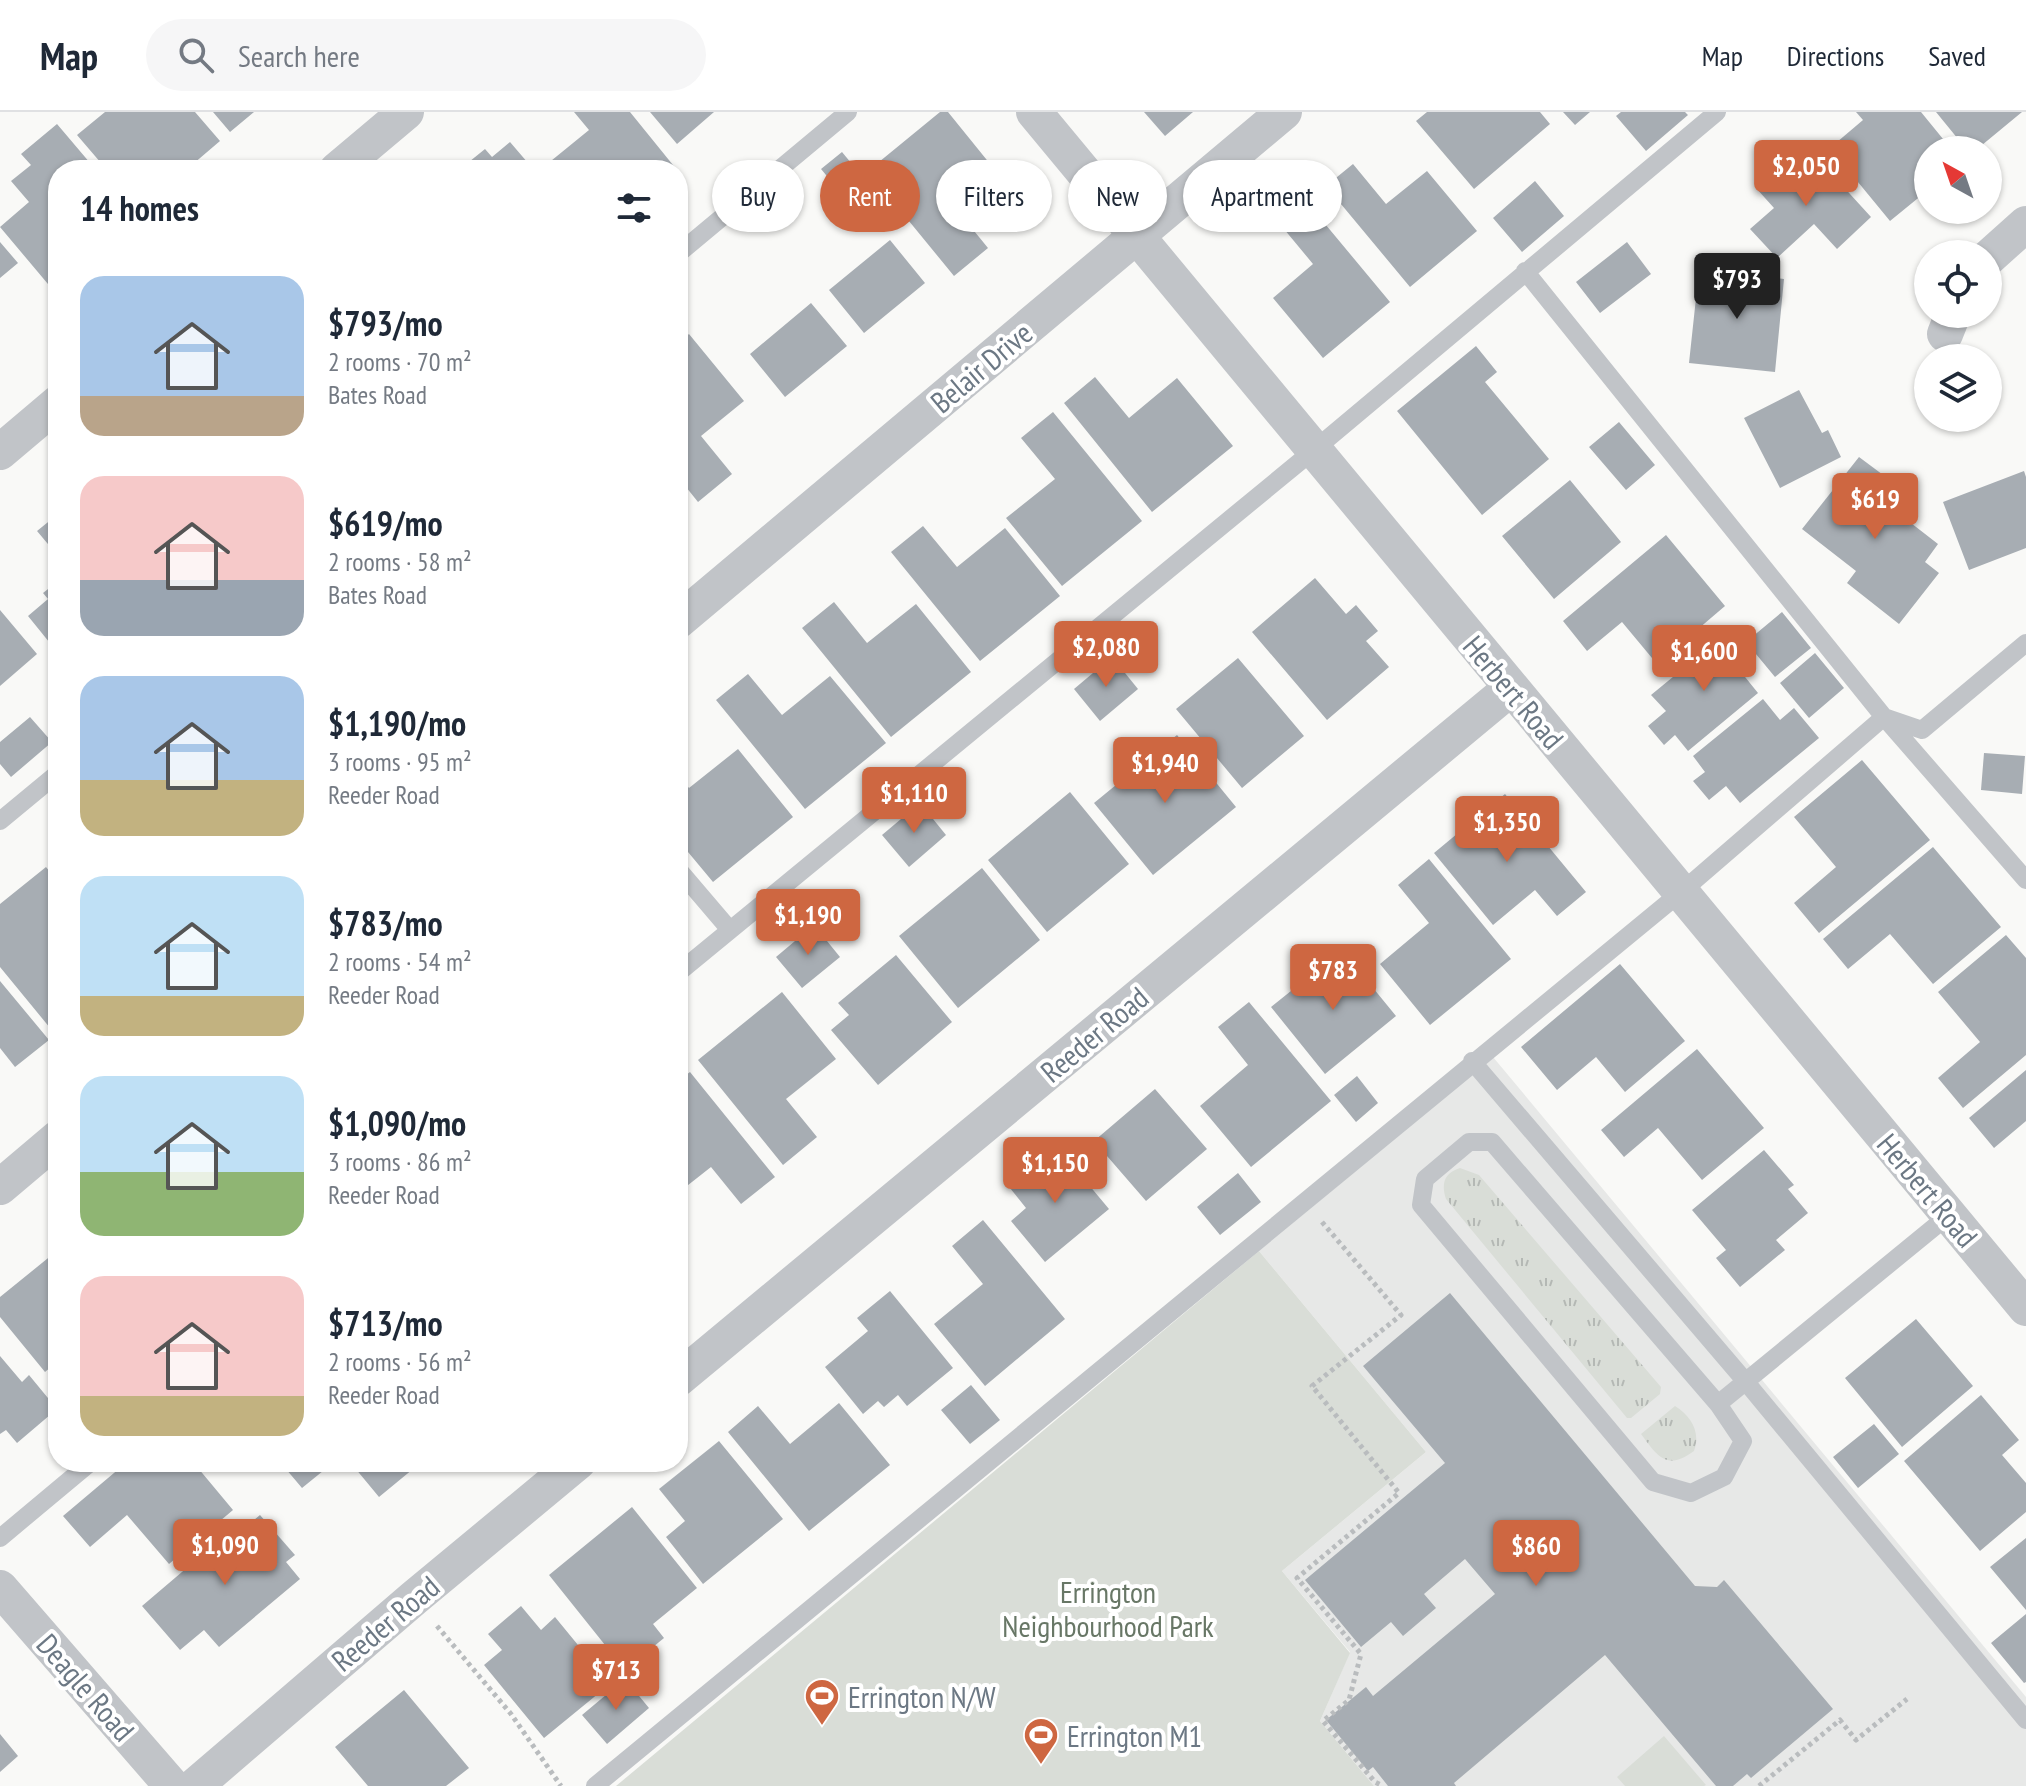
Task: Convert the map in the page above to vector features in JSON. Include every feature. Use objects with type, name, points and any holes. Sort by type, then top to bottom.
[{"type":"street","points":[[349,160],[406,112]]},
{"type":"street","name":"Herbert Road","points":[[1034,112],[2026,1308]]},
{"type":"street","name":"Belair Drive","points":[[688,613],[1284,112]]},
{"type":"street","points":[[2002,245],[2026,224]]},
{"type":"street","points":[[0,452],[48,411]]},
{"type":"street","name":"Reeder Road","points":[[688,1371],[1510,689]]},
{"type":"street","points":[[0,1187],[48,1146]]},
{"type":"street","name":"Reeder Road","points":[[195,1786],[566,1472]]},
{"type":"street","name":"Deagle Road","points":[[0,1588],[172,1786]]},
{"type":"lane","points":[[688,246],[848,112]]},
{"type":"lane","points":[[688,965],[1314,450],[1717,112]]},
{"type":"lane","points":[[1525,271],[1884,717],[2026,880]]},
{"type":"lane","points":[[1884,717],[1922,730],[2026,643]]},
{"type":"lane","points":[[595,1786],[1472,1061],[1680,893],[1884,717]]},
{"type":"lane","points":[[0,821],[48,781]]},
{"type":"lane","points":[[688,881],[730,930]]},
{"type":"lane","points":[[1472,1061],[1746,1382],[2026,1720]]},
{"type":"lane","points":[[1469,1142],[1492,1142],[1718,1404],[1743,1441],[1724,1477],[1691,1493],[1653,1482],[1421,1205],[1425,1179],[1469,1142]]},
{"type":"lane","points":[[1718,1404],[1949,1215]]},
{"type":"lane","points":[[0,1538],[79,1472]]},
{"type":"path","points":[[1304,1200],[1401,1315],[1312,1386],[1399,1493],[1297,1578],[1361,1654],[1349,1700],[1323,1721],[1375,1782],[1383,1786]]},
{"type":"path","points":[[414,1598],[511,1714],[561,1786]]},
{"type":"path","points":[[1759,1786],[1840,1720],[1856,1740],[1907,1699]]},
{"type":"shaded area","points":[[1493,1057],[2026,1697],[2026,1786],[1374,1786],[1320,1721],[1350,1652],[1282,1571],[1426,1452],[1259,1251]]},
{"type":"green space","points":[[1460,1168],[1479,1175],[1661,1387],[1660,1394],[1631,1418],[1627,1418],[1446,1199],[1445,1180]]},
{"type":"green space","name":"Errington Neighbourhood Park","points":[[1259,1251],[1426,1452],[1282,1571],[1350,1653],[1320,1721],[1374,1786],[616,1786]]},
{"type":"green space","points":[[1675,1406],[1693,1425],[1696,1444],[1694,1451],[1685,1457],[1670,1460],[1658,1455],[1641,1434]]},
{"type":"green space","points":[[1664,1736],[1706,1785],[1625,1786],[1617,1777]]},
{"type":"building","points":[[105,112],[195,112],[220,141],[198,160],[98,160],[77,135]]},
{"type":"building","points":[[213,112],[254,112],[230,132]]},
{"type":"building","points":[[574,112],[630,112],[669,160],[552,160],[589,130]]},
{"type":"building","points":[[650,112],[714,112],[677,144]]},
{"type":"building","points":[[940,112],[948,112],[987,160],[936,160],[936,232],[975,232],[988,248],[954,276],[918,232],[920,160],[881,160]]},
{"type":"building","points":[[1144,112],[1193,112],[1165,136]]},
{"type":"building","points":[[1427,112],[1540,112],[1550,124],[1474,189],[1416,121]]},
{"type":"building","points":[[1563,112],[1590,112],[1575,125]]},
{"type":"building","points":[[1621,112],[1685,112],[1688,115],[1646,151],[1616,116]]},
{"type":"building","points":[[1856,112],[1921,112],[1941,136],[1914,136],[1914,201],[1890,221],[1830,148],[1863,120]]},
{"type":"building","points":[[1936,112],[2022,112],[1993,136],[1956,136]]},
{"type":"building","points":[[57,124],[88,160],[48,160],[48,284],[0,227],[29,202],[11,181],[31,165],[21,154]]},
{"type":"building","points":[[510,142],[525,160],[471,160],[485,149],[492,157]]},
{"type":"building","points":[[842,152],[849,160],[832,160]]},
{"type":"building","points":[[1794,154],[1819,181],[1829,171],[1871,217],[1837,249],[1814,224],[1777,258],[1750,229],[1774,208],[1756,188]]},
{"type":"building","points":[[1353,164],[1386,204],[1427,171],[1477,231],[1410,287],[1342,205],[1342,173]]},
{"type":"building","points":[[1535,181],[1564,216],[1522,252],[1493,218]]},
{"type":"building","points":[[1286,232],[1332,232],[1390,302],[1323,358],[1273,298],[1313,264]]},
{"type":"building","points":[[890,240],[925,283],[864,333],[829,290]]},
{"type":"building","points":[[0,242],[18,263],[0,278]]},
{"type":"building","points":[[1627,242],[1651,274],[1600,313],[1576,282]]},
{"type":"building","points":[[1699,270],[1784,279],[1775,372],[1689,363]]},
{"type":"building","points":[[811,303],[847,346],[785,397],[750,354]]},
{"type":"building","points":[[688,335],[744,401],[701,436],[732,474],[698,502],[688,490]]},
{"type":"building","points":[[1476,346],[1497,372],[1485,382],[1549,459],[1482,515],[1397,411]]},
{"type":"building","points":[[1095,377],[1129,418],[1177,378],[1233,446],[1152,512],[1064,403]]},
{"type":"building","points":[[1799,390],[1822,433],[1828,430],[1841,457],[1780,488],[1744,418]]},
{"type":"building","points":[[1053,412],[1142,521],[1062,586],[1006,518],[1055,479],[1021,438]]},
{"type":"building","points":[[1619,422],[1655,465],[1626,490],[1589,447]]},
{"type":"building","points":[[1859,457],[1902,489],[1889,506],[1938,544],[1925,562],[1939,573],[1899,624],[1847,583],[1856,571],[1802,529]]},
{"type":"building","points":[[2024,471],[2026,548],[1969,570],[1943,502]]},
{"type":"building","points":[[1570,480],[1621,542],[1554,599],[1502,536]]},
{"type":"building","points":[[48,522],[48,544],[37,531]]},
{"type":"building","points":[[923,526],[957,567],[1005,528],[1060,596],[980,661],[891,552]]},
{"type":"building","points":[[1666,535],[1725,606],[1657,664],[1622,622],[1587,651],[1563,621]]},
{"type":"building","points":[[1315,578],[1346,614],[1356,605],[1378,631],[1366,641],[1389,667],[1327,720],[1252,632]]},
{"type":"building","points":[[48,599],[48,641],[28,616]]},
{"type":"building","points":[[834,602],[867,643],[916,604],[971,672],[891,737],[802,628]]},
{"type":"building","points":[[0,610],[37,654],[0,686]]},
{"type":"building","points":[[1782,612],[1811,648],[1775,677],[1746,642]]},
{"type":"building","points":[[1730,630],[1754,660],[1741,672],[1758,693],[1688,751],[1675,735],[1664,745],[1648,726],[1666,711],[1651,695]]},
{"type":"building","points":[[1815,653],[1844,688],[1809,718],[1780,683]]},
{"type":"building","points":[[1112,657],[1138,689],[1100,721],[1074,689]]},
{"type":"building","points":[[1238,658],[1304,736],[1242,788],[1176,709]]},
{"type":"building","points":[[748,674],[782,715],[830,676],[886,743],[805,809],[716,700]]},
{"type":"building","points":[[1763,699],[1780,720],[1794,708],[1819,738],[1740,803],[1726,786],[1709,800],[1693,781],[1705,772],[1693,756]]},
{"type":"building","points":[[30,717],[48,737],[48,745],[11,777],[0,764],[0,742]]},
{"type":"building","points":[[1177,735],[1236,807],[1153,875],[1094,803]]},
{"type":"building","points":[[738,749],[793,817],[713,882],[688,852],[689,788]]},
{"type":"building","points":[[1984,753],[2025,756],[2022,794],[1981,790]]},
{"type":"building","points":[[1862,760],[1930,840],[1819,933],[1794,903],[1836,867],[1794,817]]},
{"type":"building","points":[[1070,792],[1129,864],[1047,932],[988,860]]},
{"type":"building","points":[[1505,794],[1586,892],[1557,916],[1535,890],[1493,925],[1434,853]]},
{"type":"building","points":[[920,803],[946,835],[909,867],[882,835]]},
{"type":"building","points":[[1933,847],[2001,927],[1933,984],[1890,934],[1848,969],[1823,939]]},
{"type":"building","points":[[1429,859],[1511,959],[1430,1025],[1380,964],[1429,923],[1398,885]]},
{"type":"building","points":[[46,867],[48,870],[48,1025],[0,967],[0,904]]},
{"type":"building","points":[[982,868],[1040,940],[958,1008],[899,936]]},
{"type":"building","points":[[814,925],[840,957],[802,988],[776,957]]},
{"type":"building","points":[[2006,935],[2026,958],[2026,1055],[1963,1108],[1938,1078],[1980,1042],[1938,992]]},
{"type":"building","points":[[1342,950],[1396,1016],[1325,1074],[1271,1007]]},
{"type":"building","points":[[896,955],[952,1022],[878,1085],[831,1030],[849,1015],[838,1003]]},
{"type":"building","points":[[1620,964],[1685,1041],[1625,1092],[1596,1057],[1557,1090],[1521,1047]]},
{"type":"building","points":[[0,981],[48,1041],[15,1067],[0,1048]]},
{"type":"building","points":[[782,992],[836,1059],[786,1099],[817,1137],[783,1165],[698,1060]]},
{"type":"building","points":[[1249,1002],[1331,1101],[1251,1167],[1200,1106],[1248,1065],[1218,1027]]},
{"type":"building","points":[[1697,1049],[1764,1128],[1702,1180],[1658,1128],[1624,1157],[1601,1130]]},
{"type":"building","points":[[2026,1070],[2026,1121],[1994,1148],[1969,1118]]},
{"type":"building","points":[[690,1072],[775,1177],[741,1204],[711,1167],[688,1185]]},
{"type":"building","points":[[1357,1076],[1378,1103],[1356,1122],[1334,1095]]},
{"type":"building","points":[[1155,1089],[1207,1149],[1146,1201],[1094,1141]]},
{"type":"building","points":[[1058,1148],[1109,1209],[1045,1262],[1011,1221],[1026,1208],[1010,1188]]},
{"type":"building","points":[[1764,1150],[1794,1185],[1788,1189],[1808,1213],[1776,1240],[1785,1250],[1740,1287],[1716,1258],[1726,1250],[1692,1210]]},
{"type":"building","points":[[1238,1173],[1261,1202],[1220,1235],[1197,1207]]},
{"type":"building","points":[[983,1220],[1065,1319],[985,1386],[934,1324],[983,1284],[952,1246]]},
{"type":"building","points":[[48,1258],[48,1369],[45,1372],[0,1317],[0,1297]]},
{"type":"building","points":[[890,1291],[953,1368],[907,1406],[898,1395],[884,1407],[878,1401],[863,1414],[825,1367],[868,1331],[857,1318]]},
{"type":"building","points":[[1450,1293],[1695,1586],[1717,1587],[1724,1580],[1833,1709],[1751,1778],[1747,1774],[1733,1786],[1716,1786],[1605,1655],[1454,1783],[1456,1786],[1388,1786],[1373,1767],[1368,1771],[1326,1720],[1366,1687],[1373,1696],[1495,1594],[1465,1559],[1424,1594],[1436,1608],[1403,1636],[1391,1622],[1361,1647],[1305,1580],[1445,1463],[1363,1366]]},
{"type":"building","points":[[1916,1319],[1973,1386],[1902,1447],[1845,1378]]},
{"type":"building","points":[[0,1356],[22,1382],[29,1375],[48,1398],[48,1417],[17,1443],[6,1430],[0,1434]]},
{"type":"building","points":[[971,1385],[1000,1420],[970,1444],[941,1410]]},
{"type":"building","points":[[1981,1395],[2019,1440],[2002,1455],[2026,1483],[2026,1512],[1980,1551],[1904,1461]]},
{"type":"building","points":[[839,1403],[890,1465],[809,1531],[728,1432],[758,1406],[790,1444]]},
{"type":"building","points":[[1874,1424],[1899,1454],[1858,1488],[1833,1457]]},
{"type":"building","points":[[719,1441],[783,1519],[703,1584],[666,1537],[685,1521],[659,1489],[680,1472],[688,1472],[688,1466]]},
{"type":"building","points":[[115,1472],[201,1472],[233,1510],[169,1564],[127,1515],[90,1547],[63,1516]]},
{"type":"building","points":[[288,1472],[322,1472],[302,1488]]},
{"type":"building","points":[[358,1472],[409,1472],[379,1497]]},
{"type":"building","points":[[632,1507],[697,1588],[653,1624],[664,1638],[625,1670],[549,1575]]},
{"type":"building","points":[[260,1515],[295,1555],[286,1562],[300,1579],[219,1647],[204,1630],[180,1650],[142,1606],[209,1549],[213,1555]]},
{"type":"building","points":[[2026,1538],[2026,1610],[1990,1567]]},
{"type":"building","points":[[521,1606],[541,1630],[555,1617],[610,1684],[544,1738],[484,1665],[502,1650],[488,1634]]},
{"type":"building","points":[[2026,1614],[2026,1682],[2024,1683],[1991,1643]]},
{"type":"building","points":[[625,1679],[649,1708],[607,1744],[582,1715]]},
{"type":"building","points":[[404,1690],[469,1768],[446,1786],[368,1786],[335,1747]]},
{"type":"building","points":[[0,1734],[18,1756],[0,1772]]},
{"type":"place","name":"Errington N/W","points":[[822,1727]]},
{"type":"place","name":"Errington M1","points":[[1041,1766]]}]
